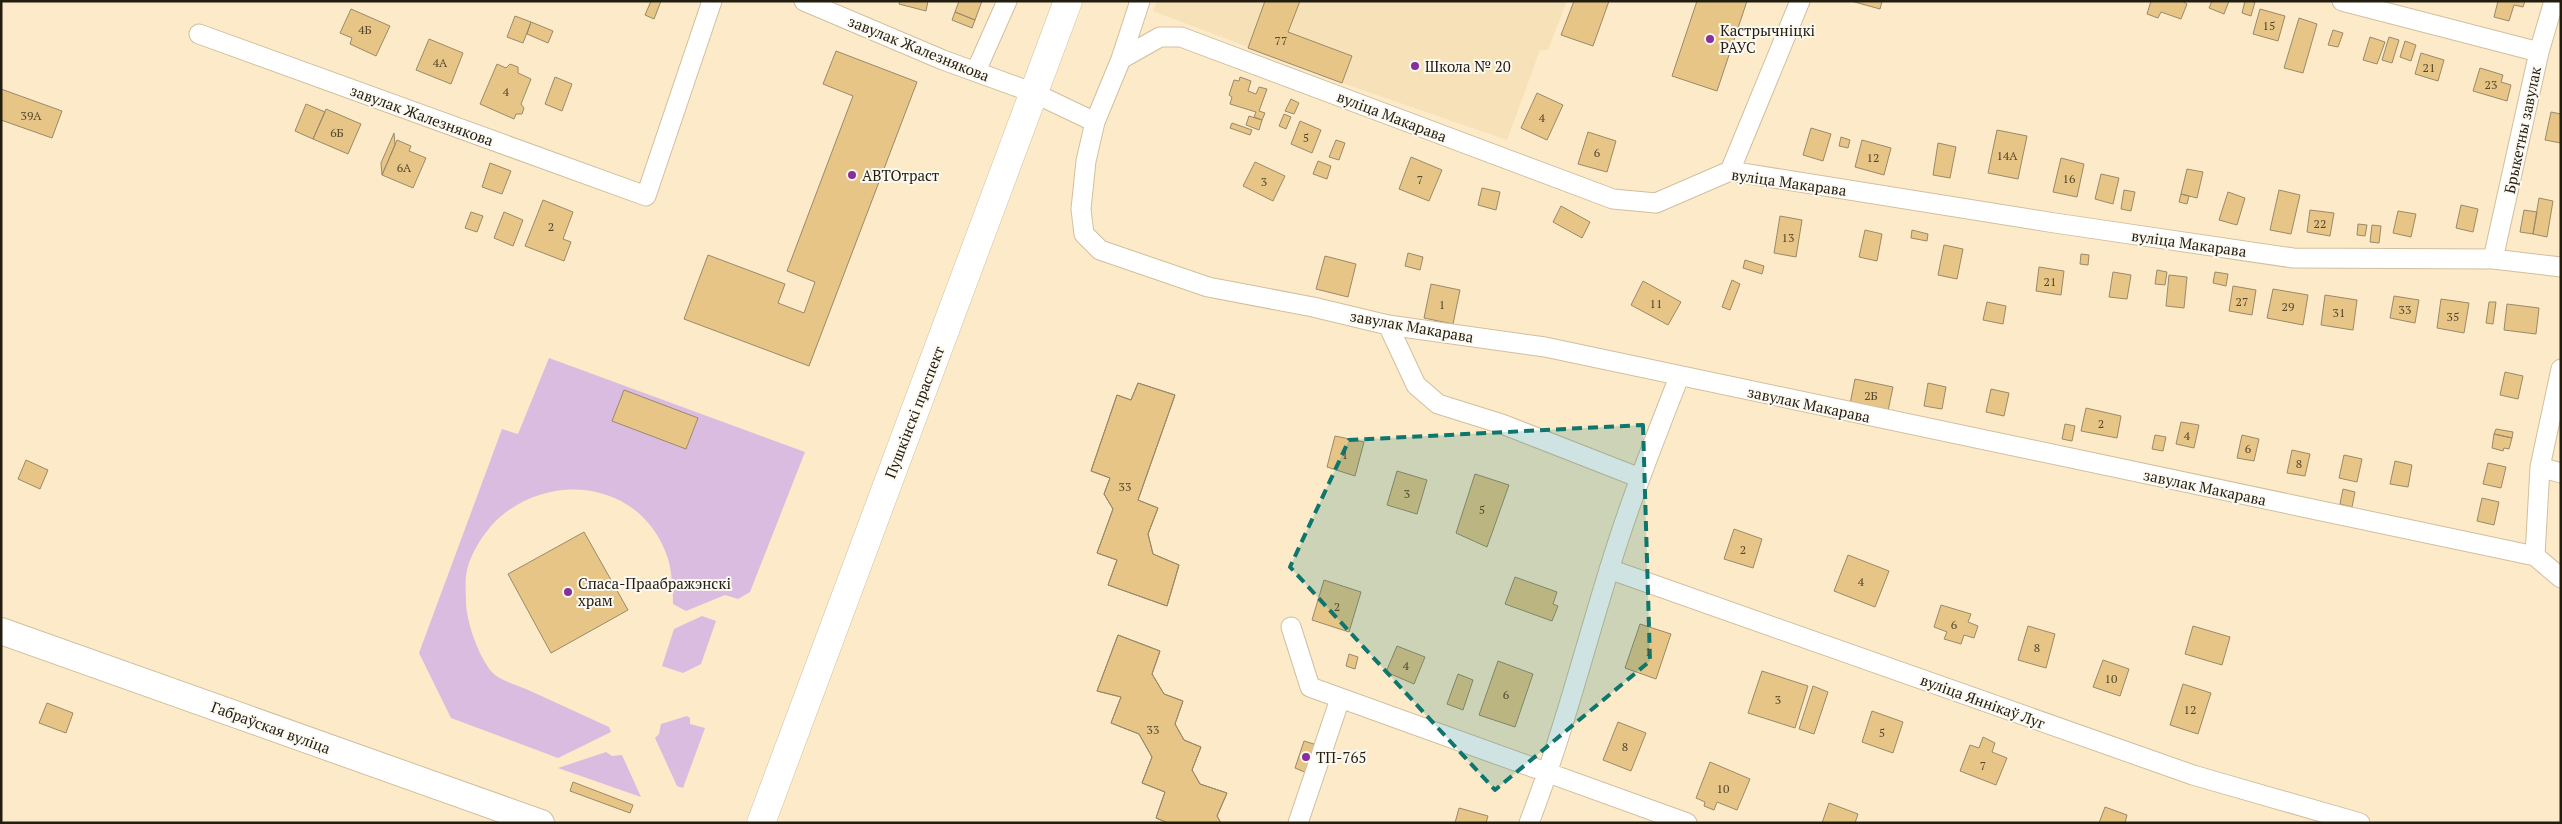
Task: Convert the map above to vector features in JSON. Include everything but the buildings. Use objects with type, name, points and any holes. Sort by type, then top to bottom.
[{"type":"main road","name":"Пушкінскі праспект","points":[[761,823],[1068,1]]},
{"type":"main road","name":"Габраўская вуліца","points":[[1,631],[541,823]]},
{"type":"street","name":"завулак Жалезнякова","points":[[199,34],[646,196],[712,1]]},
{"type":"street","name":"завулак Жалезнякова","points":[[804,1],[943,60],[1034,93]]},
{"type":"street","points":[[976,71],[1007,1]]},
{"type":"street","points":[[1034,93],[1095,122],[1121,59],[1140,1]]},
{"type":"street","points":[[1730,171],[1800,1]]},
{"type":"street","points":[[2342,1],[2539,52]]},
{"type":"street","name":"Брыкетны завулак","points":[[2493,259],[2539,52],[2554,1]]},
{"type":"street","name":"вуліца Макарава","points":[[1121,59],[1160,37],[1181,37],[1613,199],[1656,203],[1730,171],[2055,223],[2293,258],[2493,259],[2561,267]]},
{"type":"street","name":"завулак Макарава","points":[[1095,122],[1086,161],[1081,209],[1084,234],[1100,250],[1208,287],[1313,307],[1388,325],[1545,347],[1679,377],[2535,556]]},
{"type":"street","points":[[1388,325],[1416,385],[1438,404],[1502,424],[1640,478]]},
{"type":"street","points":[[2561,369],[2540,467],[2535,556],[2561,578]]},
{"type":"street","points":[[1529,823],[1548,773],[1609,568],[1640,478],[1679,377]]},
{"type":"street","points":[[2540,467],[2561,473]]},
{"type":"street","name":"вуліца Яннікаў Луг","points":[[1609,568],[2193,776],[2314,808],[2360,823]]},
{"type":"street","points":[[1291,627],[1310,687],[1687,823]]},
{"type":"street","points":[[1298,823],[1340,699]]},
{"type":"highlighted area","points":[[1643,425],[1650,661],[1495,790],[1290,567],[1349,440]]},
{"type":"shaded area","name":"Школа № 20","points":[[1157,1],[1567,1],[1548,50],[1540,50],[1507,140],[1342,83],[1153,11]]},
{"type":"shaded area","points":[[549,358],[805,452],[750,592],[738,599],[725,595],[686,611],[673,604],[672,581],[668,559],[655,532],[637,512],[615,498],[590,491],[564,490],[538,495],[513,507],[491,526],[472,556],[467,569],[466,579],[468,620],[484,661],[489,669],[498,677],[609,727],[611,732],[558,758],[451,718],[419,653],[502,429],[518,434]]},
{"type":"shaded area","points":[[702,616],[716,621],[701,664],[683,673],[662,666],[674,629]]},
{"type":"shaded area","points":[[687,716],[690,718],[690,724],[705,728],[683,788],[677,786],[655,738],[659,734],[661,724]]},
{"type":"shaded area","points":[[606,752],[612,756],[622,755],[641,797],[558,768]]},
{"type":"place","name":"Кастрычніцкі РАУС","points":[[1710,39]]},
{"type":"place","name":"Школа № 20","points":[[1415,66]]},
{"type":"place","name":"АВТОтраст","points":[[852,175]]},
{"type":"place","name":"Спаса-Праабражэнскі храм","points":[[568,592]]},
{"type":"place","name":"ТП-765","points":[[1306,757]]}]
